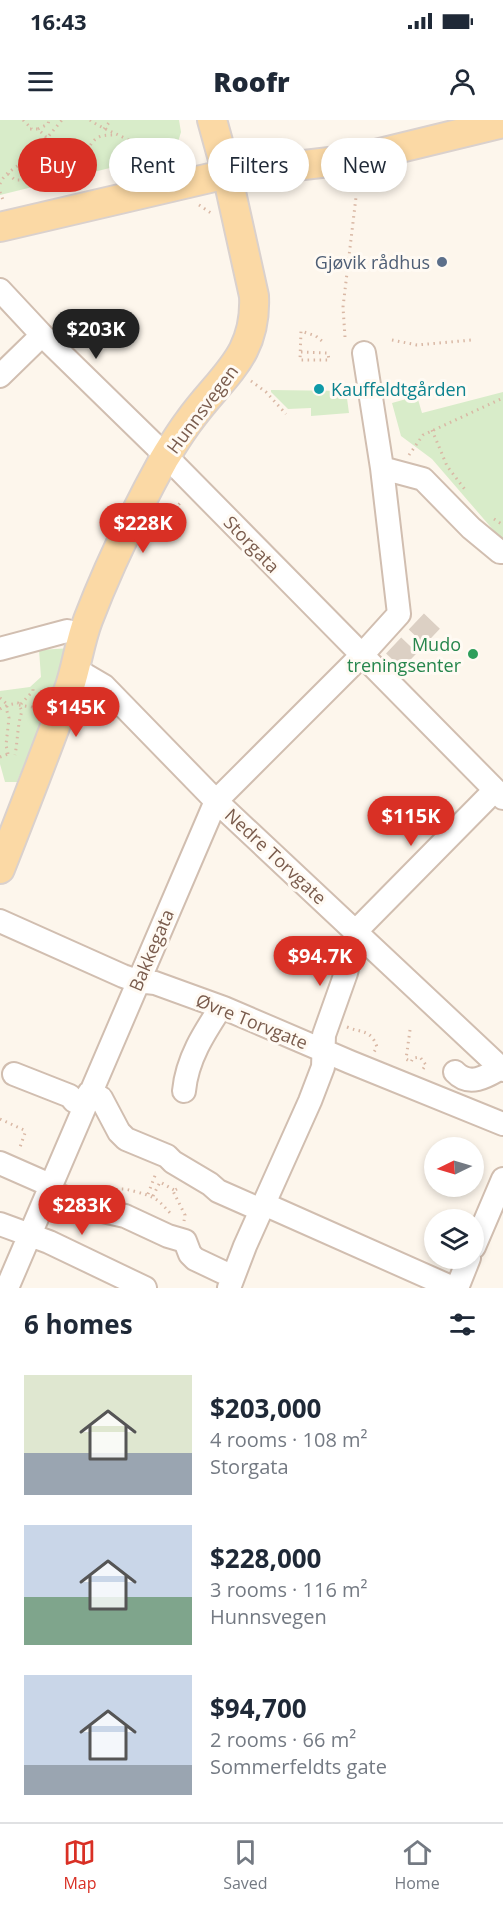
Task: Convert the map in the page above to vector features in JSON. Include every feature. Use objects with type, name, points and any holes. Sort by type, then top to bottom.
[{"type":"main road","name":"Hunnsvegen","points":[[212,120],[217,138]]},
{"type":"main road","points":[[309,164],[355,159],[503,123]]},
{"type":"main road","points":[[1,213],[208,177]]},
{"type":"main road","name":"Hunnsvegen","points":[[0,869],[9,820],[75,669],[83,635],[111,566],[166,456],[189,420],[238,361],[248,342],[255,311],[254,296],[231,192]]},
{"type":"street","name":"Storgata","points":[[0,290],[361,656],[387,668],[499,794]]},
{"type":"street","points":[[0,376],[42,335]]},
{"type":"street","name":"Bakkegata","points":[[7,1288],[216,801],[361,656],[399,614],[382,468],[363,353]]},
{"type":"street","points":[[382,468],[423,479],[471,528],[503,552]]},
{"type":"street","points":[[0,649],[67,631],[83,635]]},
{"type":"street","name":"Nedre Torvgate","points":[[75,669],[104,686],[216,801],[502,1069]]},
{"type":"street","points":[[6,1166],[94,1209],[125,1216],[168,1236],[185,1241],[190,1254],[231,1283],[316,1084],[322,1067],[324,1035],[354,979],[356,931],[499,794]]},
{"type":"street","name":"Øvre Torvgate","points":[[0,921],[137,981],[154,983],[221,1007],[503,1124]]},
{"type":"street","points":[[184,1091],[192,1056],[221,1007]]},
{"type":"street","points":[[455,1072],[467,1080],[484,1078],[502,1069]]},
{"type":"street","points":[[14,1074],[69,1096],[74,1101],[101,1098],[119,1132],[126,1139],[167,1156],[235,1200],[262,1207],[455,1288],[464,1269]]},
{"type":"street","points":[[484,1224],[503,1179]]},
{"type":"street","points":[[0,1224],[29,1234],[146,1288]]},
{"type":"street","points":[[0,1285],[7,1288]]},
{"type":"path","points":[[23,120],[30,129],[38,129],[48,124],[49,120]]},
{"type":"path","points":[[38,129],[47,138],[62,120]]},
{"type":"path","points":[[90,120],[123,138]]},
{"type":"path","points":[[104,129],[111,120]]},
{"type":"path","points":[[8,174],[15,180],[42,180],[52,174],[69,172],[74,158],[85,154],[94,139],[101,135],[116,135]]},
{"type":"path","points":[[1,180],[18,167]]},
{"type":"path","points":[[0,192],[1,213]]},
{"type":"path","points":[[345,337],[343,307],[356,197]]},
{"type":"path","points":[[193,201],[217,218]]},
{"type":"path","points":[[301,352],[328,353],[329,360],[300,360],[301,331],[316,336],[323,342]]},
{"type":"path","points":[[392,340],[417,345],[472,340]]},
{"type":"path","points":[[249,380],[266,392],[286,414]]},
{"type":"path","points":[[407,460],[423,435],[503,398]]},
{"type":"path","points":[[432,430],[447,466],[469,496]]},
{"type":"path","points":[[143,545],[155,535],[194,485]]},
{"type":"path","points":[[494,518],[503,525]]},
{"type":"path","points":[[19,705],[27,699],[33,687]]},
{"type":"path","points":[[0,698],[8,705]]},
{"type":"path","points":[[0,709],[18,703],[44,710]]},
{"type":"path","points":[[8,705],[6,712],[9,718],[6,745],[8,754]]},
{"type":"path","points":[[15,755],[18,736],[16,729],[22,711],[19,705]]},
{"type":"path","points":[[0,757],[8,754],[22,758]]},
{"type":"path","points":[[347,1027],[365,1031],[375,1041],[377,1047],[371,1059]]},
{"type":"path","points":[[410,1030],[406,1059],[411,1062],[413,1058],[420,1057],[426,1065],[421,1071]]},
{"type":"path","points":[[0,1119],[24,1130],[25,1133],[6,1166]]},
{"type":"path","points":[[153,1196],[160,1182],[174,1190],[175,1188],[208,1194],[215,1188]]},
{"type":"path","points":[[174,1190],[174,1195],[185,1215],[184,1221],[180,1222]]},
{"type":"green space","points":[[0,120],[179,120],[181,132],[179,138],[109,138],[109,168],[97,171],[97,138],[18,138],[18,191],[0,195]]},
{"type":"green space","points":[[271,390],[346,391],[349,413],[311,416],[311,408],[288,409]]},
{"type":"green space","points":[[503,392],[503,538],[501,539],[432,459],[401,436],[392,403],[417,396],[422,413]]},
{"type":"green space","points":[[72,648],[17,782],[5,782],[0,764],[0,691],[30,687],[41,677],[39,650]]},
{"type":"tunnel","points":[[394,661],[433,620]]},
{"type":"place","name":"Gjøvik rådhus","points":[[442,262]]},
{"type":"place","name":"Kauffeldtgården","points":[[319,389]]},
{"type":"place","name":"Mudo treningsenter","points":[[473,654]]}]
